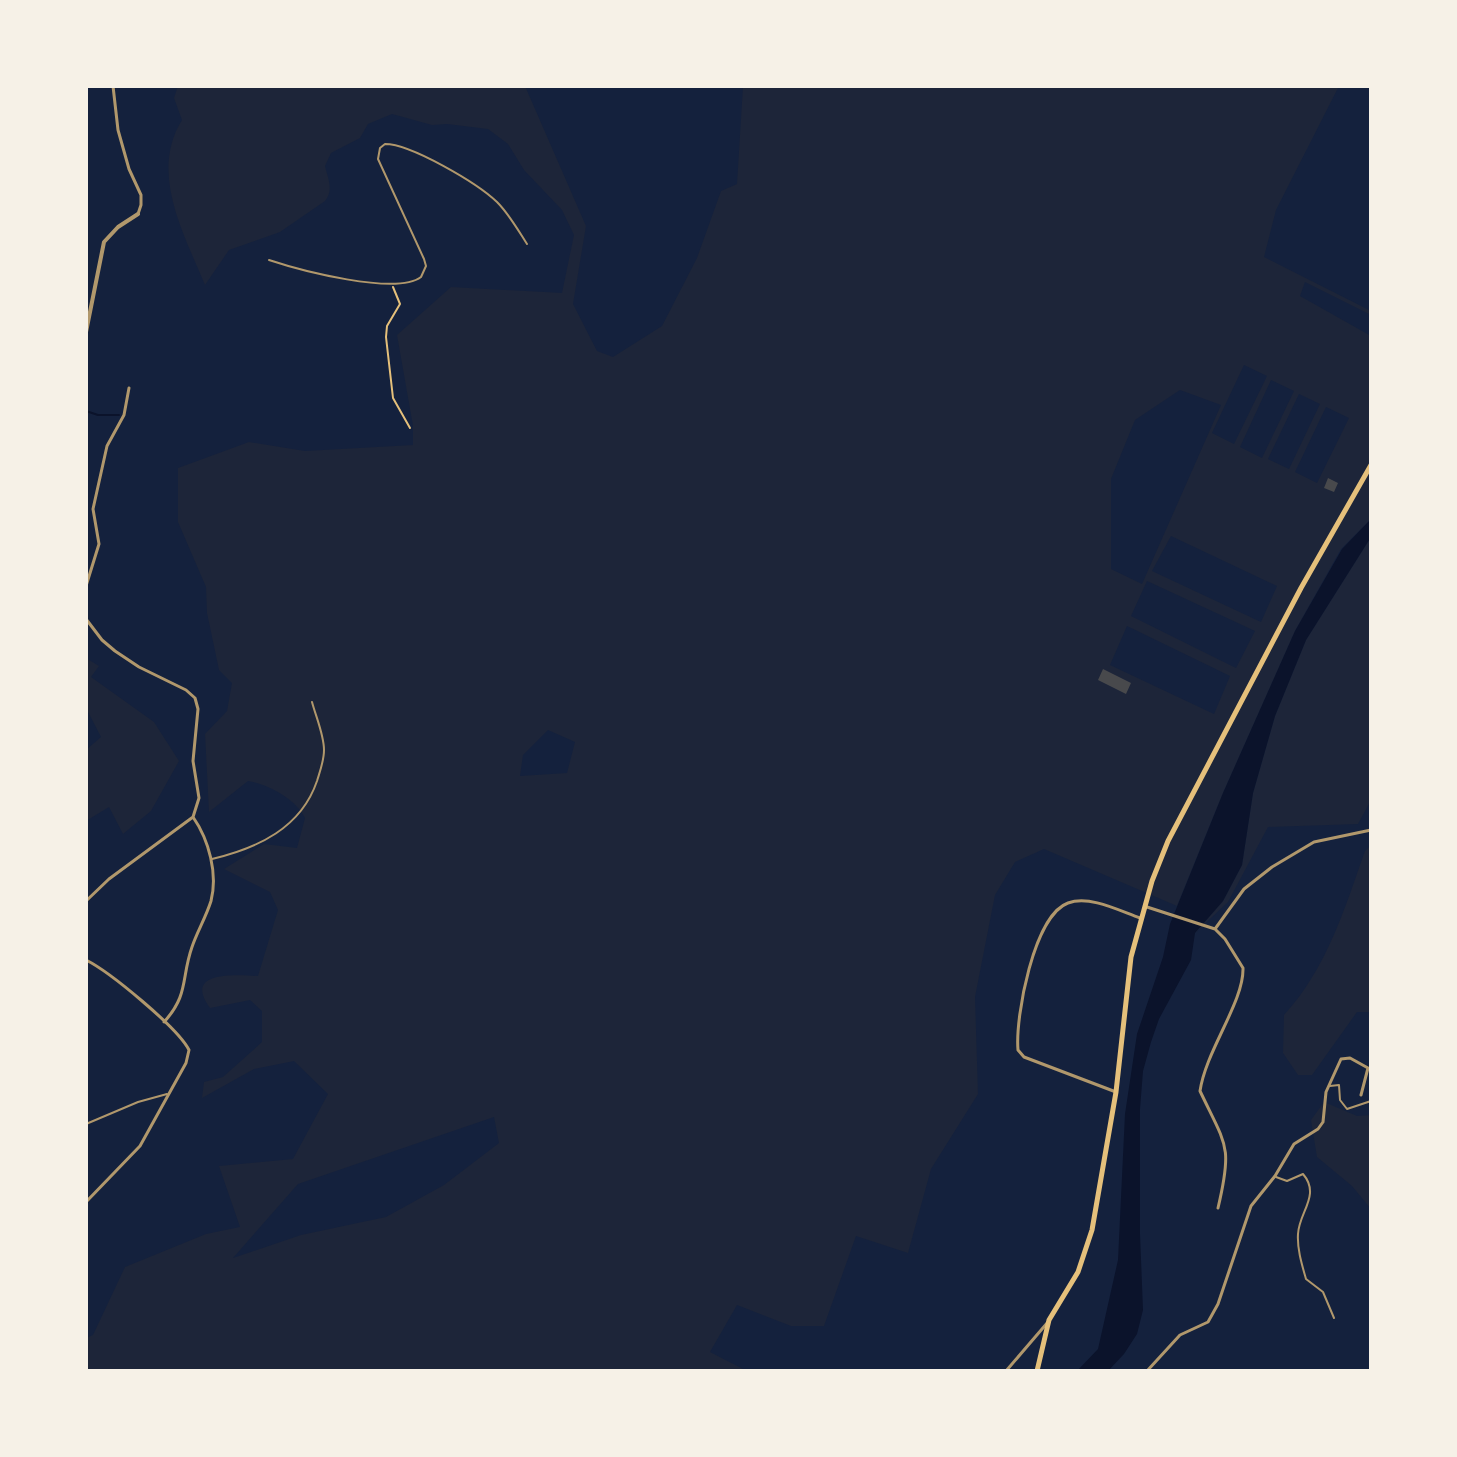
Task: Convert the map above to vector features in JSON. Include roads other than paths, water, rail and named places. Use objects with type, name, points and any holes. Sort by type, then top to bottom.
[{"type":"main road","points":[[1037,1371],[1049,1320],[1086,1253],[1095,1214],[1116,1092],[1127,983],[1144,906],[1168,841],[1301,588],[1371,465]]},
{"type":"street","points":[[86,332],[104,242],[118,227],[138,214],[141,195],[129,169],[118,130],[113,86]]},
{"type":"street","points":[[86,586],[99,544],[93,509],[107,446],[124,415],[129,388]]},
{"type":"street","points":[[86,619],[115,651],[195,698],[198,709],[193,761],[199,802],[193,817],[109,879],[86,901]]},
{"type":"street","points":[[164,1022],[183,991],[191,950],[210,902],[213,882],[211,859],[204,836],[193,817]]},
{"type":"street","points":[[1215,929],[1244,889],[1272,867],[1314,842],[1371,830]]},
{"type":"street","points":[[1116,1092],[1024,1057],[1018,1050],[1020,1020],[1038,940],[1057,910],[1069,903],[1086,901],[1140,918]]},
{"type":"street","points":[[1144,906],[1215,929],[1243,968],[1241,988],[1206,1065],[1200,1091],[1223,1134],[1228,1158],[1218,1208]]},
{"type":"street","points":[[86,960],[117,979],[178,1034],[189,1050],[186,1063],[140,1146],[86,1202]]},
{"type":"street","points":[[1147,1371],[1180,1335],[1208,1322],[1218,1304],[1251,1206],[1275,1176],[1291,1149],[1323,1122],[1329,1086],[1341,1059],[1350,1058],[1368,1068],[1361,1095]]},
{"type":"street","points":[[1006,1371],[1049,1320]]},
{"type":"lane","points":[[269,260],[297,269],[359,281],[392,284],[414,282],[421,277],[426,266],[378,159],[380,148],[385,144],[399,145],[472,183],[498,203],[527,244]]},
{"type":"lane","points":[[211,859],[244,851],[302,813],[313,792],[324,748],[312,702]]},
{"type":"lane","points":[[1329,1086],[1339,1085],[1340,1100],[1347,1109],[1371,1101]]},
{"type":"lane","points":[[86,1124],[138,1102],[167,1094]]},
{"type":"lane","points":[[1275,1176],[1287,1181],[1303,1174],[1308,1181],[1310,1198],[1299,1224],[1298,1246],[1306,1279],[1323,1292],[1334,1318]]},
{"type":"waterway","points":[[86,411],[98,415],[119,415]]}]
